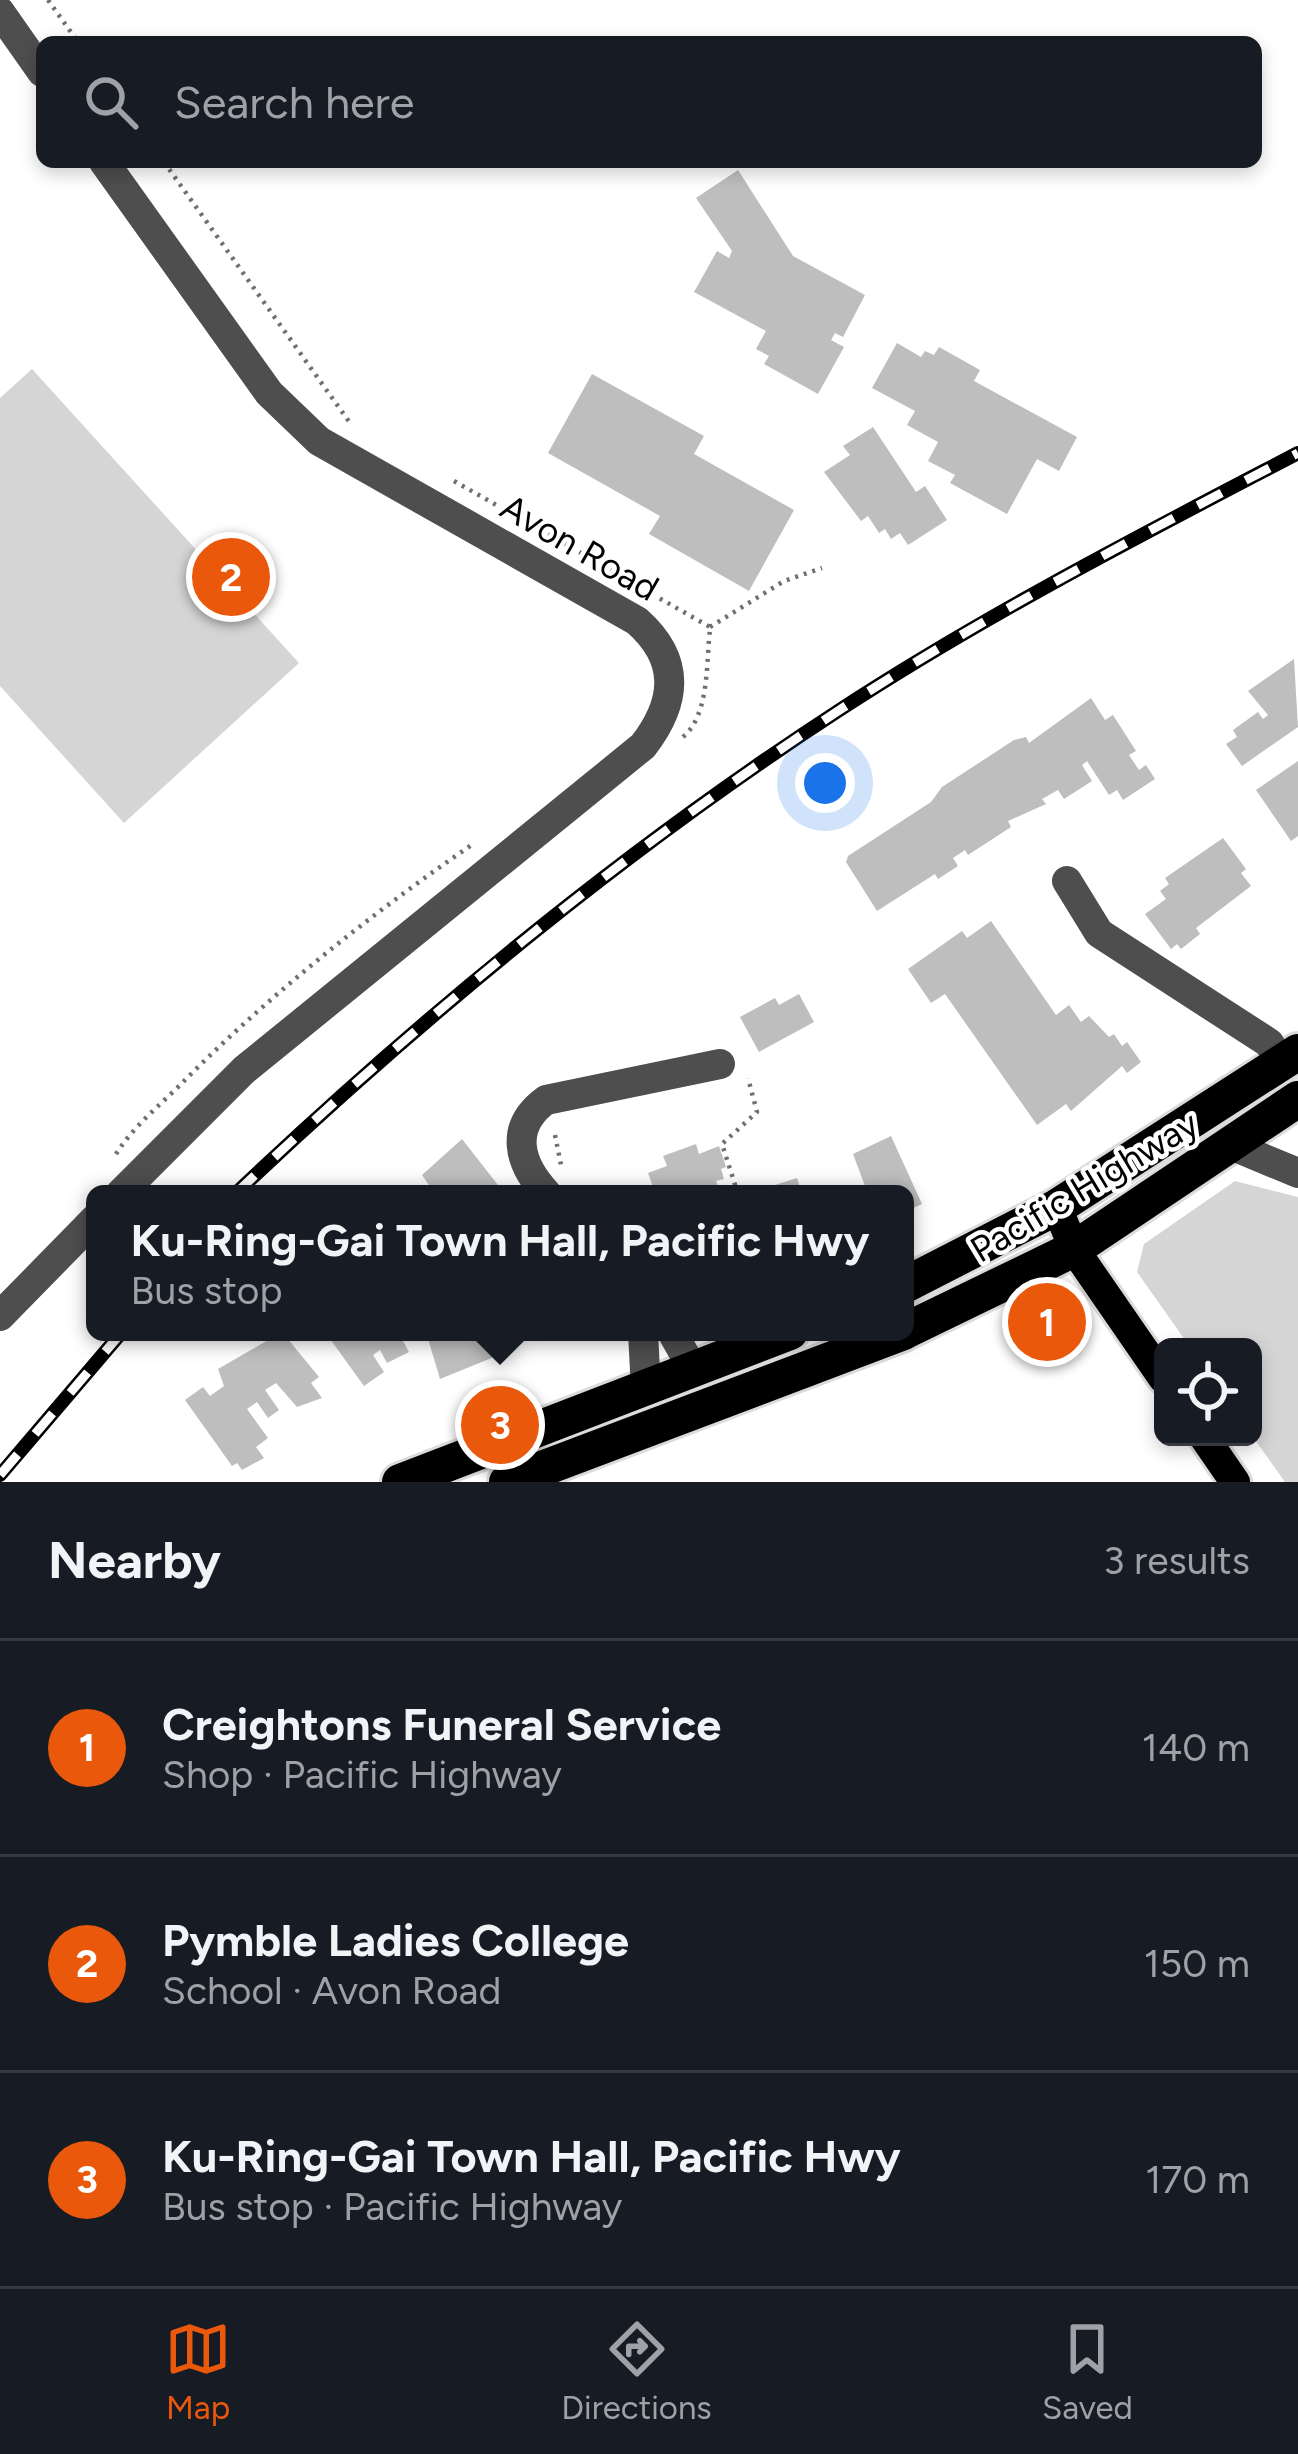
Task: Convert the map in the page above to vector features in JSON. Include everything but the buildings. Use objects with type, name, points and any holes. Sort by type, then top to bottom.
[{"type":"highway","name":"Pacific Highway","points":[[914,1280],[1057,1207],[1290,1058]]},
{"type":"highway","name":"Pacific Highway","points":[[914,1327],[1074,1250],[1298,1099]]},
{"type":"highway","points":[[400,1482],[768,1341]]},
{"type":"highway","name":"Pacific Highway","points":[[507,1482],[880,1341]]},
{"type":"main road","points":[[1057,1207],[1074,1250],[1154,1365]]},
{"type":"main road","points":[[1210,1446],[1235,1482]]},
{"type":"street","points":[[0,12],[36,63]]},
{"type":"street","name":"Avon Road","points":[[108,168],[269,393],[319,441],[638,621],[662,648],[672,682],[664,719],[643,746],[244,1070],[129,1185]]},
{"type":"street","points":[[1067,881],[1099,933],[1290,1058]]},
{"type":"street","points":[[555,1184],[524,1157],[519,1135],[528,1113],[546,1100],[720,1064]]},
{"type":"street","points":[[1233,1146],[1298,1173]]},
{"type":"street","points":[[0,1316],[86,1228]]},
{"type":"street","points":[[643,1341],[646,1390]]},
{"type":"street","points":[[677,1341],[694,1371]]},
{"type":"path","points":[[48,0],[74,36]]},
{"type":"path","points":[[168,168],[351,424],[366,432]]},
{"type":"path","points":[[439,473],[616,573]]},
{"type":"path","points":[[634,584],[710,627],[784,580],[822,568]]},
{"type":"path","points":[[720,1064],[743,1060],[757,1112],[722,1144],[735,1185]]},
{"type":"path","points":[[551,1116],[555,1184]]},
{"type":"shaded area","points":[[32,369],[299,663],[124,823],[0,686],[0,398]]},
{"type":"shaded area","points":[[1235,1181],[1298,1197],[1298,1482],[1285,1482],[1259,1446],[1262,1338],[1184,1338],[1137,1272],[1144,1244]]},
{"type":"railway","points":[[245,1185],[377,1064],[526,939],[758,765],[1007,609],[1298,453]]},
{"type":"railway","points":[[0,1475],[114,1341]]},
{"type":"place","name":"Pymble Ladies College","points":[[231,577]]},
{"type":"place","name":"Creightons Funeral Service","points":[[1047,1322]]},
{"type":"place","name":"Ku-Ring-Gai Town Hall, Pacific Hwy","points":[[500,1425]]}]
